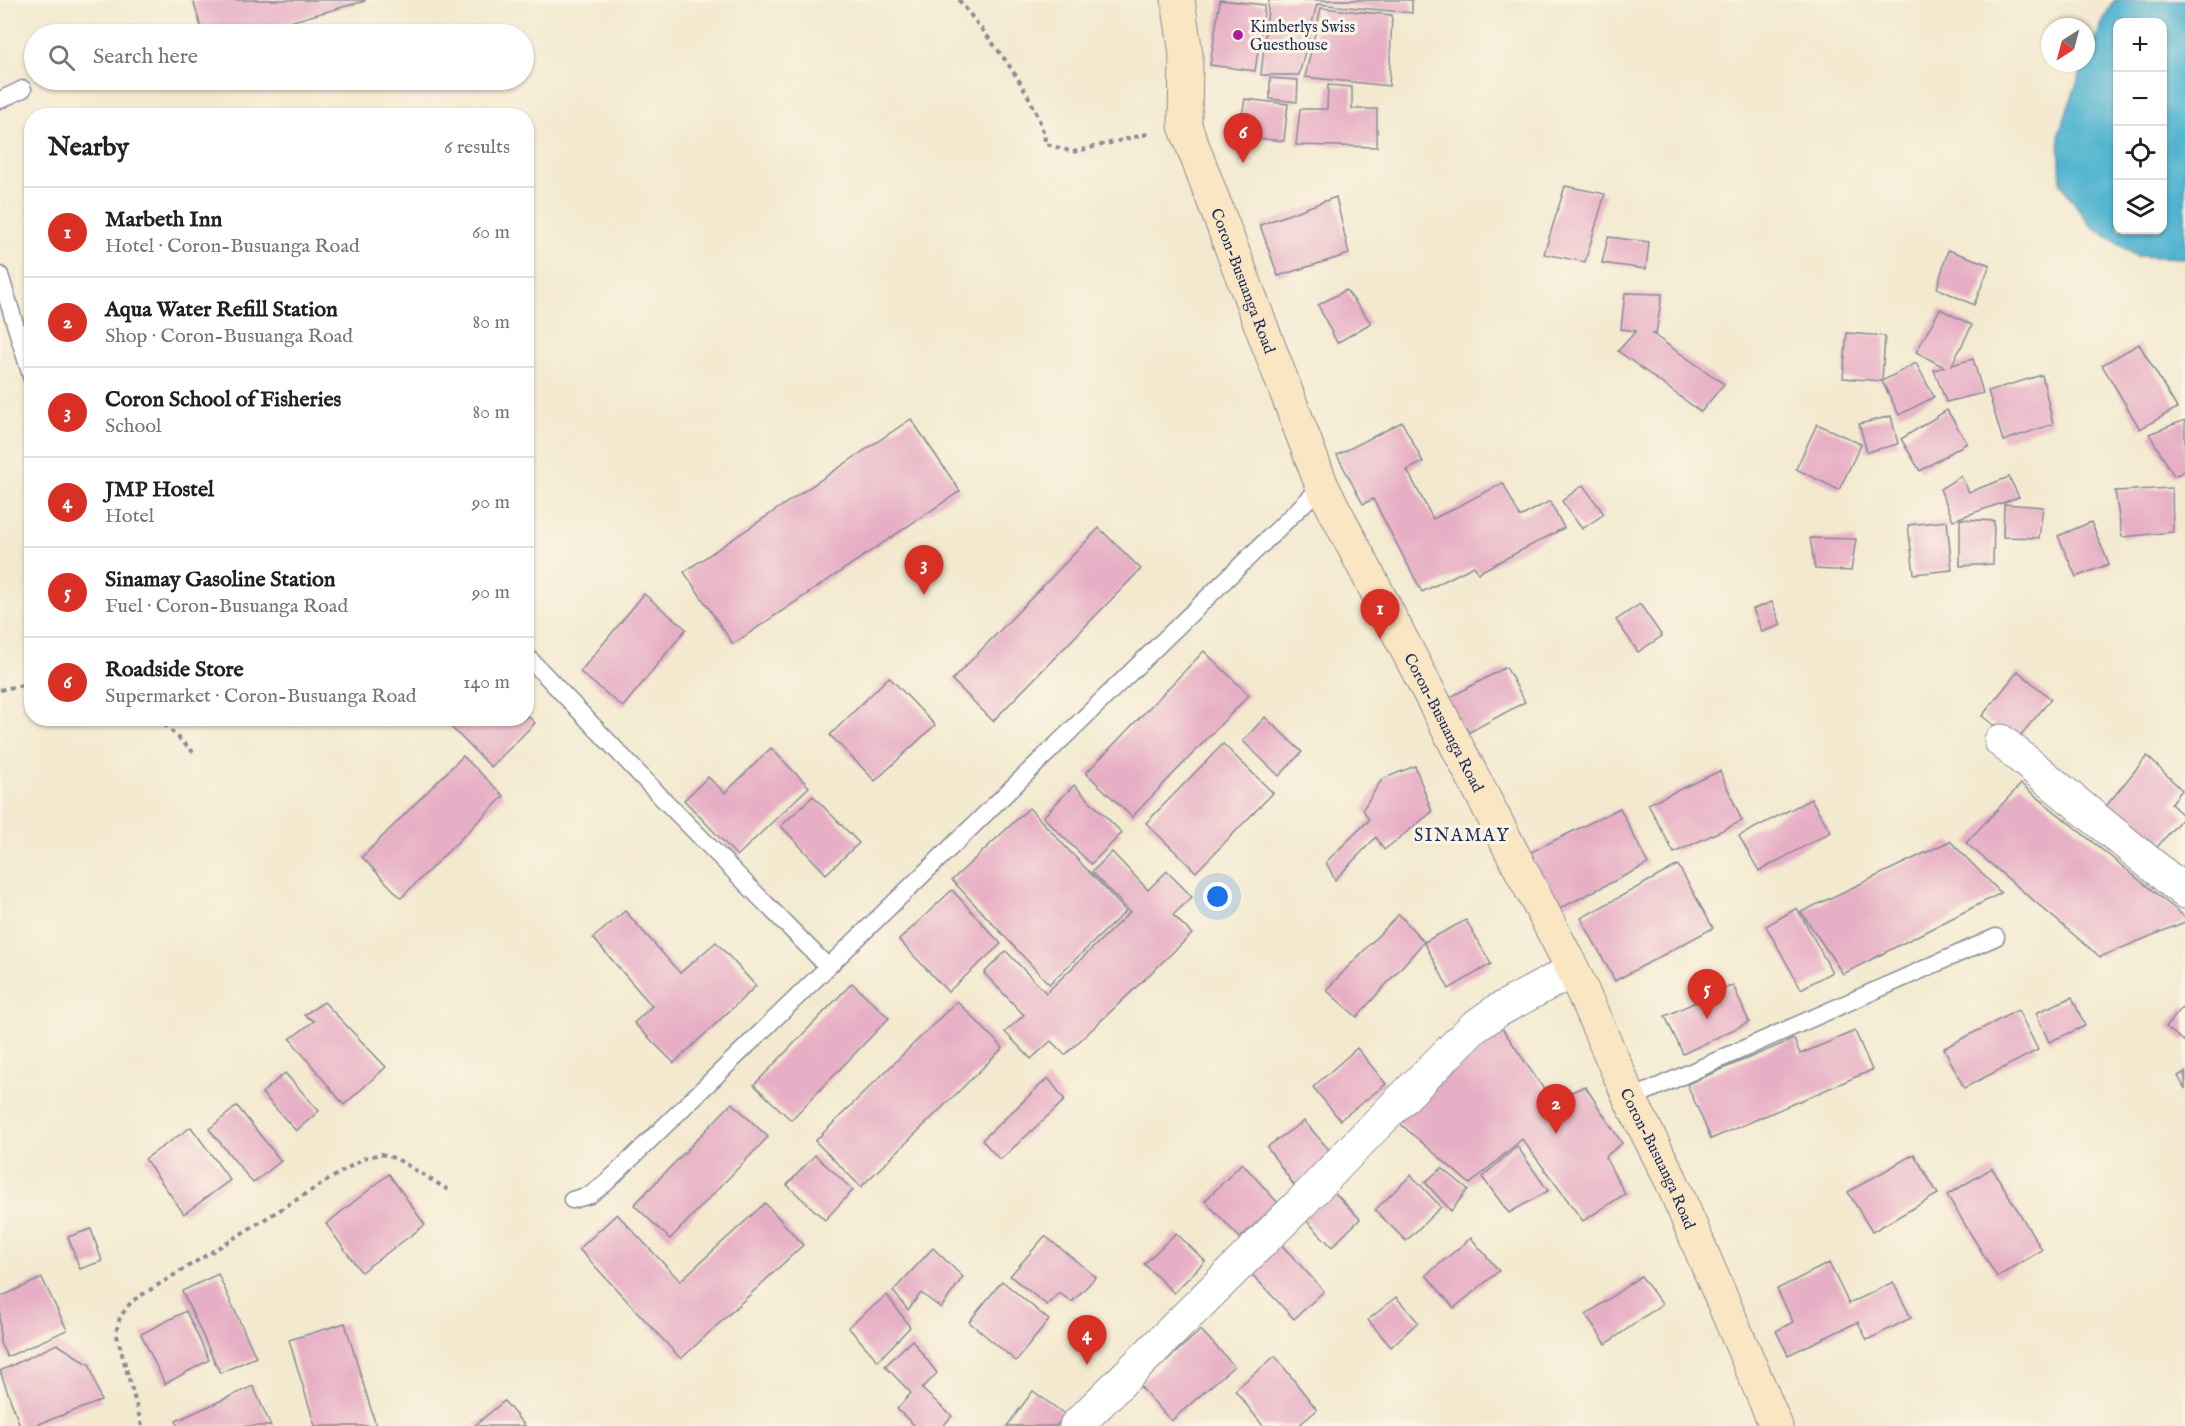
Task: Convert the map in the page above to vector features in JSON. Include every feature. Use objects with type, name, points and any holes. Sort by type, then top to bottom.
[{"type":"main road","name":"Coron-Busuanga Road","points":[[1178,0],[1186,54],[1185,126],[1322,486],[1573,970],[1630,1099],[1671,1180],[1776,1426]]},
{"type":"street","points":[[2001,741],[2185,892]]},
{"type":"street","points":[[1076,1426],[1302,1202],[1473,1028],[1497,1011],[1573,970]]},
{"type":"lane","points":[[0,100],[23,89]]},
{"type":"lane","points":[[0,275],[24,352]]},
{"type":"lane","points":[[572,1200],[590,1195],[606,1183],[1322,486]]},
{"type":"lane","points":[[534,663],[828,967]]},
{"type":"lane","points":[[1630,1099],[1995,937]]},
{"type":"path","points":[[959,0],[1017,76],[1042,126],[1046,144],[1073,152],[1185,126]]},
{"type":"path","points":[[0,690],[24,685]]},
{"type":"path","points":[[166,726],[193,752]]},
{"type":"path","points":[[141,1426],[116,1332],[120,1317],[132,1301],[364,1158],[381,1154],[397,1159],[450,1191]]},
{"type":"water","points":[[2115,0],[2185,0],[2185,258],[2136,256],[2090,225],[2061,184],[2059,133],[2081,72],[2095,72],[2095,40],[2110,6]]},
{"type":"building","points":[[193,0],[365,0],[282,24],[200,24]]},
{"type":"building","name":"Kimberlys Swiss Guesthouse","points":[[1220,0],[1265,5],[1255,71],[1210,65]]},
{"type":"building","points":[[1269,0],[1412,0],[1412,13],[1317,4],[1299,75],[1261,75]]},
{"type":"building","points":[[1321,8],[1392,15],[1389,86],[1305,77]]},
{"type":"building","points":[[1270,78],[1298,80],[1297,102],[1270,99]]},
{"type":"building","points":[[1328,85],[1352,87],[1352,109],[1377,109],[1377,147],[1296,145],[1300,109],[1327,109]]},
{"type":"building","points":[[1245,99],[1288,104],[1284,141],[1238,136]]},
{"type":"building","points":[[1565,186],[1605,194],[1585,262],[1544,254]]},
{"type":"building","points":[[1336,197],[1349,254],[1278,276],[1260,225]]},
{"type":"building","points":[[1608,237],[1649,242],[1646,269],[1602,263]]},
{"type":"building","points":[[1948,250],[1990,265],[1974,305],[1937,288]]},
{"type":"building","points":[[1346,290],[1371,323],[1337,343],[1318,305]]},
{"type":"building","points":[[1625,293],[1662,294],[1656,334],[1651,333],[1724,384],[1701,412],[1618,351],[1636,331],[1621,329]]},
{"type":"building","points":[[1940,309],[1972,325],[1952,365],[1973,359],[1983,393],[1946,402],[1934,370],[1944,367],[1916,352]]},
{"type":"building","points":[[1847,333],[1885,336],[1882,381],[1843,378]]},
{"type":"building","points":[[2139,344],[2177,408],[2140,429],[2102,365]]},
{"type":"building","points":[[1916,363],[1934,397],[1899,415],[1882,381]]},
{"type":"building","points":[[2042,375],[2053,424],[2003,441],[1988,391]]},
{"type":"building","points":[[1947,410],[1967,443],[1920,471],[1901,439]]},
{"type":"building","points":[[1891,416],[1898,444],[1867,452],[1859,424]]},
{"type":"building","points":[[911,419],[960,491],[733,644],[684,572]]},
{"type":"building","points":[[2185,420],[2185,471],[2174,476],[2149,434]]},
{"type":"building","points":[[1402,422],[1423,462],[1407,470],[1433,519],[1503,483],[1520,517],[1550,501],[1564,528],[1478,573],[1474,566],[1422,592],[1373,499],[1363,504],[1337,455]]},
{"type":"building","points":[[1817,424],[1861,444],[1839,490],[1796,469]]},
{"type":"building","points":[[1961,476],[1969,492],[2009,477],[2019,497],[1953,520],[1940,489]]},
{"type":"building","points":[[1583,485],[1604,514],[1582,529],[1562,501]]},
{"type":"building","points":[[2172,488],[2173,532],[2122,537],[2115,491]]},
{"type":"building","points":[[2004,504],[2043,507],[2039,538],[2003,537]]},
{"type":"building","points":[[1960,519],[1994,521],[1993,564],[1960,566]]},
{"type":"building","points":[[1947,521],[1952,570],[1914,574],[1908,525]]},
{"type":"building","points":[[2091,522],[2109,564],[2076,577],[2058,536]]},
{"type":"building","points":[[1099,528],[1141,569],[993,721],[952,680]]},
{"type":"building","points":[[1810,538],[1856,539],[1851,571],[1815,569]]},
{"type":"building","points":[[644,594],[686,629],[623,707],[580,672]]},
{"type":"building","points":[[1772,602],[1781,625],[1762,632],[1753,609]]},
{"type":"building","points":[[1640,604],[1662,636],[1638,652],[1616,620]]},
{"type":"building","points":[[1204,651],[1249,695],[1132,817],[1086,773]]},
{"type":"building","points":[[1506,667],[1525,702],[1466,734],[1447,699]]},
{"type":"building","points":[[2018,671],[2051,699],[2015,742],[1982,716]]},
{"type":"building","points":[[889,677],[935,725],[875,781],[830,735]]},
{"type":"building","points":[[1265,717],[1302,752],[1279,776],[1243,741]]},
{"type":"building","points":[[450,726],[532,726],[491,767]]},
{"type":"building","points":[[1223,744],[1273,793],[1196,872],[1146,823]]},
{"type":"building","points":[[771,748],[809,787],[737,856],[684,800],[708,777],[725,793]]},
{"type":"building","points":[[463,756],[504,796],[401,898],[362,857]]},
{"type":"building","points":[[2147,756],[2182,790],[2171,804],[2184,816],[2152,853],[2102,811]]},
{"type":"building","points":[[1415,766],[1432,812],[1384,850],[1376,837],[1335,880],[1326,862],[1369,820],[1363,809],[1382,779]]},
{"type":"building","points":[[1720,771],[1742,821],[1674,853],[1648,804]]},
{"type":"building","points":[[2021,784],[2185,917],[2185,922],[2100,957],[1966,843]]},
{"type":"building","points":[[1074,785],[1122,833],[1091,864],[1043,817]]},
{"type":"building","points":[[813,796],[859,843],[826,874],[781,826]]},
{"type":"building","points":[[1811,799],[1831,832],[1759,871],[1739,836]]},
{"type":"building","points":[[1029,808],[1126,911],[1049,984],[952,880]]},
{"type":"building","points":[[1620,808],[1648,864],[1557,910],[1529,853]]},
{"type":"building","points":[[1950,841],[2001,893],[1843,974],[1801,912]]},
{"type":"building","points":[[1112,852],[1148,890],[1167,871],[1192,897],[1173,915],[1192,934],[1065,1055],[1051,1041],[1031,1059],[1005,1032],[1024,1015],[984,973],[1006,951],[1046,993],[1130,912],[1092,872]]},
{"type":"building","points":[[1678,865],[1713,928],[1615,981],[1581,918]]},
{"type":"building","points":[[952,890],[1001,944],[948,992],[899,940]]},
{"type":"building","points":[[1797,908],[1832,972],[1801,989],[1766,926]]},
{"type":"building","points":[[625,911],[680,973],[716,942],[756,986],[674,1063],[634,1023],[652,1006],[593,938]]},
{"type":"building","points":[[1399,914],[1424,942],[1357,1017],[1326,990]]},
{"type":"building","points":[[1466,920],[1491,964],[1449,989],[1424,942]]},
{"type":"building","points":[[852,983],[889,1018],[791,1120],[754,1085]]},
{"type":"building","points":[[1733,985],[1749,1022],[1683,1054],[1665,1016]]},
{"type":"building","points":[[2072,997],[2085,1026],[2049,1042],[2036,1013]]},
{"type":"building","points":[[957,1001],[1003,1048],[861,1187],[815,1141]]},
{"type":"building","points":[[324,1002],[386,1067],[344,1105],[290,1039],[314,1021],[304,1015]]},
{"type":"building","points":[[2185,1004],[2185,1042],[2166,1027]]},
{"type":"building","points":[[2018,1010],[2038,1050],[1964,1088],[1944,1048]]},
{"type":"building","points":[[1495,1018],[1552,1101],[1585,1086],[1622,1143],[1605,1157],[1625,1194],[1583,1221],[1522,1139],[1470,1184],[1389,1114]]},
{"type":"building","points":[[1855,1031],[1872,1070],[1711,1139],[1687,1084],[1794,1039],[1800,1054]]},
{"type":"building","points":[[1357,1048],[1386,1084],[1340,1120],[1313,1087]]},
{"type":"building","points":[[2185,1072],[2185,1089],[2178,1076]]},
{"type":"building","points":[[285,1073],[319,1111],[296,1131],[262,1093]]},
{"type":"building","points":[[1048,1078],[1065,1100],[1000,1160],[982,1140]]},
{"type":"building","points":[[732,1103],[768,1137],[670,1239],[634,1205]]},
{"type":"building","points":[[237,1106],[281,1161],[253,1183],[209,1129]]},
{"type":"building","points":[[1304,1121],[1338,1160],[1301,1195],[1267,1147]]},
{"type":"building","points":[[191,1127],[230,1180],[184,1214],[145,1159]]},
{"type":"building","points":[[1517,1146],[1548,1191],[1509,1213],[1482,1177]]},
{"type":"building","points":[[1914,1154],[1938,1194],[1872,1232],[1848,1192]]},
{"type":"building","points":[[815,1155],[853,1190],[825,1220],[787,1185]]},
{"type":"building","points":[[1242,1163],[1278,1203],[1240,1238],[1205,1201]]},
{"type":"building","points":[[1442,1168],[1468,1189],[1451,1211],[1425,1182]]},
{"type":"building","points":[[1992,1168],[2042,1250],[1997,1277],[1947,1195]]},
{"type":"building","points":[[389,1174],[425,1225],[361,1272],[326,1224]]},
{"type":"building","points":[[1411,1175],[1441,1207],[1406,1241],[1375,1210]]},
{"type":"building","points":[[1331,1189],[1360,1219],[1332,1247],[1302,1216]]},
{"type":"building","points":[[765,1203],[803,1245],[681,1359],[579,1249],[617,1214],[680,1281]]},
{"type":"building","points":[[91,1229],[102,1261],[80,1269],[68,1237]]},
{"type":"building","points":[[1176,1233],[1205,1261],[1174,1293],[1144,1264]]},
{"type":"building","points":[[1045,1236],[1096,1277],[1072,1302],[1059,1293],[1047,1305],[1010,1276]]},
{"type":"building","points":[[1471,1238],[1499,1271],[1454,1308],[1426,1275]]},
{"type":"building","points":[[1278,1241],[1324,1291],[1294,1319],[1247,1269]]},
{"type":"building","points":[[933,1248],[963,1277],[941,1308],[921,1293],[908,1310],[893,1291]]},
{"type":"building","points":[[1829,1263],[1849,1304],[1893,1282],[1911,1318],[1867,1340],[1858,1322],[1788,1355],[1776,1331],[1793,1322],[1777,1289]]},
{"type":"building","points":[[218,1274],[256,1357],[220,1373],[182,1291]]},
{"type":"building","points":[[1641,1276],[1662,1304],[1606,1344],[1586,1315]]},
{"type":"building","points":[[42,1278],[67,1330],[7,1357],[0,1343],[0,1297]]},
{"type":"building","points":[[1002,1281],[1049,1320],[1016,1361],[969,1322]]},
{"type":"building","points":[[887,1295],[910,1327],[878,1361],[848,1327]]},
{"type":"building","points":[[1396,1297],[1418,1322],[1391,1347],[1368,1320]]},
{"type":"building","points":[[186,1311],[209,1360],[165,1384],[141,1334]]},
{"type":"building","points":[[345,1323],[376,1426],[315,1426],[289,1340]]},
{"type":"building","points":[[1201,1330],[1234,1366],[1171,1421],[1139,1385]]},
{"type":"building","points":[[912,1340],[937,1373],[922,1389],[952,1416],[943,1426],[915,1426],[897,1409],[911,1393],[885,1366]]},
{"type":"building","points":[[57,1344],[90,1365],[101,1401],[33,1426],[20,1426],[0,1371]]},
{"type":"building","points":[[1275,1356],[1317,1410],[1298,1426],[1263,1426],[1235,1390]]},
{"type":"building","points":[[253,1386],[271,1426],[178,1426],[176,1421]]},
{"type":"building","points":[[1033,1391],[1066,1415],[1056,1426],[1007,1426]]},
{"type":"building","points":[[504,1401],[525,1426],[474,1426]]},
{"type":"place","name":"Kimberlys Swiss Guesthouse","points":[[1238,35]]},
{"type":"place","name":"Roadside Store","points":[[1243,163]]},
{"type":"place","name":"Coron School of Fisheries","points":[[924,595]]},
{"type":"place","name":"Marbeth Inn","points":[[1380,639]]},
{"type":"place","name":"Sinamay Gasoline Station","points":[[1707,1019]]},
{"type":"place","name":"Aqua Water Refill Station","points":[[1556,1134]]},
{"type":"place","name":"JMP Hostel","points":[[1087,1365]]},
{"type":"district","name":"SINAMAY","points":[[1462,835]]}]
